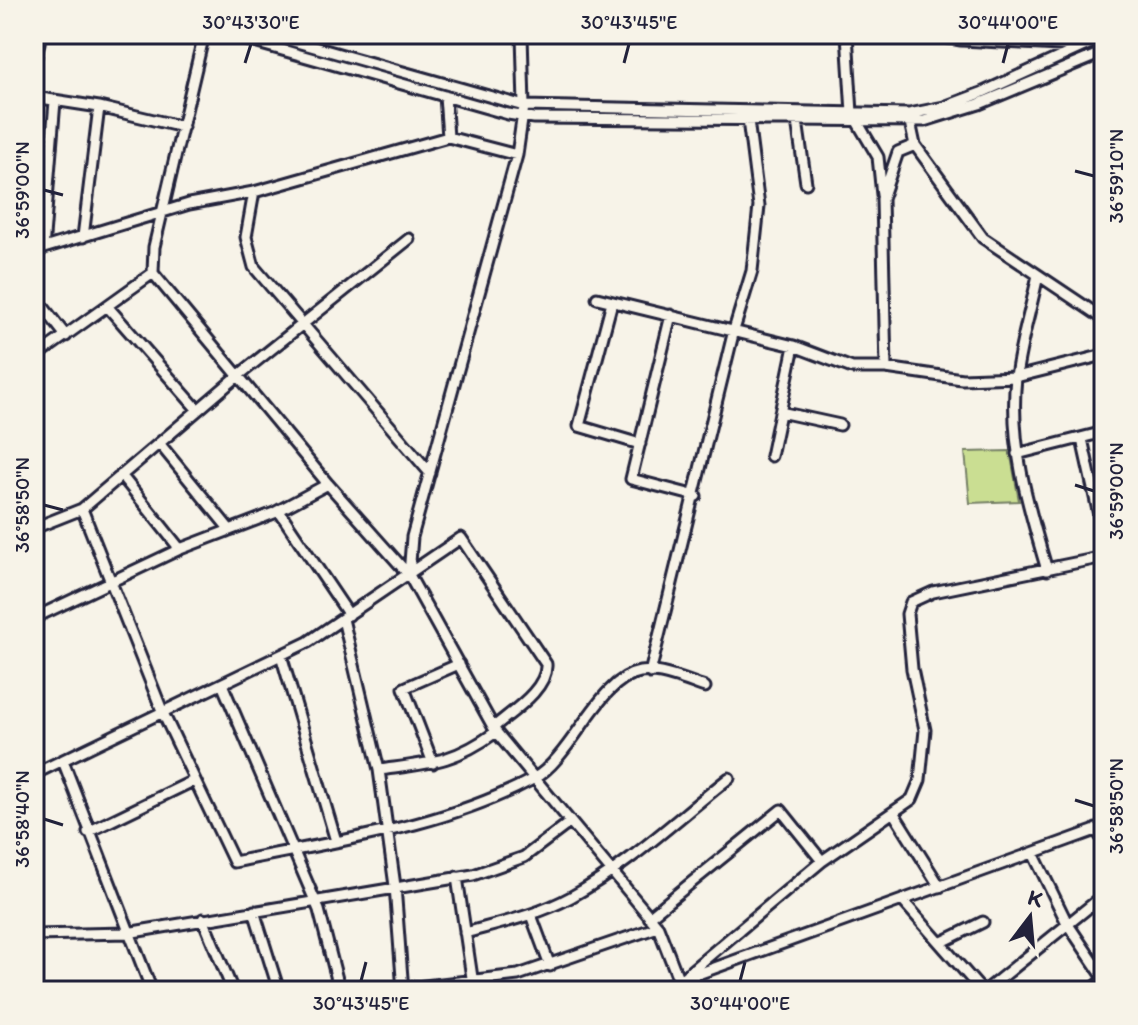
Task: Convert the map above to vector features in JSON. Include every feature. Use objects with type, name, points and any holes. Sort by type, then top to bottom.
[{"type":"street","points":[[34,66],[41,34]]},
{"type":"street","points":[[204,34],[154,247],[153,273],[328,484],[409,575],[495,729],[569,823],[658,927],[681,986]]},
{"type":"street","points":[[226,34],[445,96],[523,112],[797,121],[909,114],[936,109],[1104,37]]},
{"type":"street","points":[[268,34],[295,38],[523,112],[855,117],[910,122],[934,119],[979,104],[1104,52]]},
{"type":"street","points":[[409,575],[412,537],[517,155],[523,112],[522,34]]},
{"type":"street","points":[[876,34],[846,34],[855,117],[878,157],[882,199],[886,368]]},
{"type":"street","points":[[927,34],[961,40],[1082,46]]},
{"type":"street","points":[[445,96],[448,137]]},
{"type":"street","points":[[34,97],[99,107],[183,127]]},
{"type":"street","points":[[55,101],[38,250],[189,204],[254,192],[448,137],[517,155]]},
{"type":"street","points":[[83,237],[99,107]]},
{"type":"street","points":[[650,673],[696,496],[734,330],[752,271],[758,230],[758,197],[748,120]]},
{"type":"street","points":[[797,121],[806,183]]},
{"type":"street","points":[[910,122],[915,145],[983,238],[1104,319]]},
{"type":"street","points":[[882,199],[898,152],[915,145]]},
{"type":"street","points":[[254,192],[246,237],[251,262],[430,473]]},
{"type":"street","points":[[34,528],[82,509],[239,375],[409,239]]},
{"type":"street","points":[[34,358],[153,273]]},
{"type":"street","points":[[1038,275],[1016,377],[1017,454],[1023,488],[1047,570]]},
{"type":"street","points":[[34,295],[66,336]]},
{"type":"street","points":[[597,298],[794,346],[852,368],[886,368],[962,379],[1016,377],[1104,355]]},
{"type":"street","points":[[612,302],[579,426],[640,444]]},
{"type":"street","points":[[107,306],[198,410]]},
{"type":"street","points":[[671,315],[631,479],[696,496]]},
{"type":"street","points":[[771,456],[794,346]]},
{"type":"street","points":[[780,412],[840,425]]},
{"type":"street","points":[[1017,454],[1104,432]]},
{"type":"street","points":[[1082,439],[1099,492],[1104,538]]},
{"type":"street","points":[[159,443],[230,530]]},
{"type":"street","points":[[121,475],[180,549]]},
{"type":"street","points":[[34,618],[180,549],[279,511],[328,484]]},
{"type":"street","points":[[82,509],[163,713],[234,862],[386,831],[473,808],[535,778],[567,747],[620,682],[641,671],[705,687]]},
{"type":"street","points":[[279,511],[346,617],[379,770],[395,886],[403,990]]},
{"type":"street","points":[[34,774],[281,655],[409,575],[455,539],[466,540],[546,664],[547,671],[539,686],[472,749],[445,762],[379,770]]},
{"type":"street","points":[[681,986],[822,861],[912,799],[925,730],[912,669],[907,614],[911,602],[933,592],[1104,557]]},
{"type":"street","points":[[281,655],[336,841]]},
{"type":"street","points":[[433,763],[404,688],[459,664]]},
{"type":"street","points":[[222,684],[315,903],[336,967],[339,991]]},
{"type":"street","points":[[63,761],[152,991]]},
{"type":"street","points":[[465,933],[531,915],[571,897],[612,872],[729,778]]},
{"type":"street","points":[[88,832],[195,780]]},
{"type":"street","points":[[649,917],[781,810],[822,861]]},
{"type":"street","points":[[893,812],[940,887]]},
{"type":"street","points":[[34,935],[127,933],[457,877],[524,857],[569,823]]},
{"type":"street","points":[[651,991],[681,986],[1100,828],[1104,842]]},
{"type":"street","points":[[1033,853],[1067,923],[1104,979],[1090,991]]},
{"type":"street","points":[[457,877],[473,987]]},
{"type":"street","points":[[903,901],[983,991],[1104,895]]},
{"type":"street","points":[[254,911],[279,991]]},
{"type":"street","points":[[531,915],[550,966]]},
{"type":"street","points":[[203,919],[233,991]]},
{"type":"street","points":[[940,943],[983,922]]},
{"type":"street","points":[[382,991],[473,987],[550,966],[658,927]]},
{"type":"green space","points":[[1010,451],[1019,501],[970,503],[965,452]]}]
